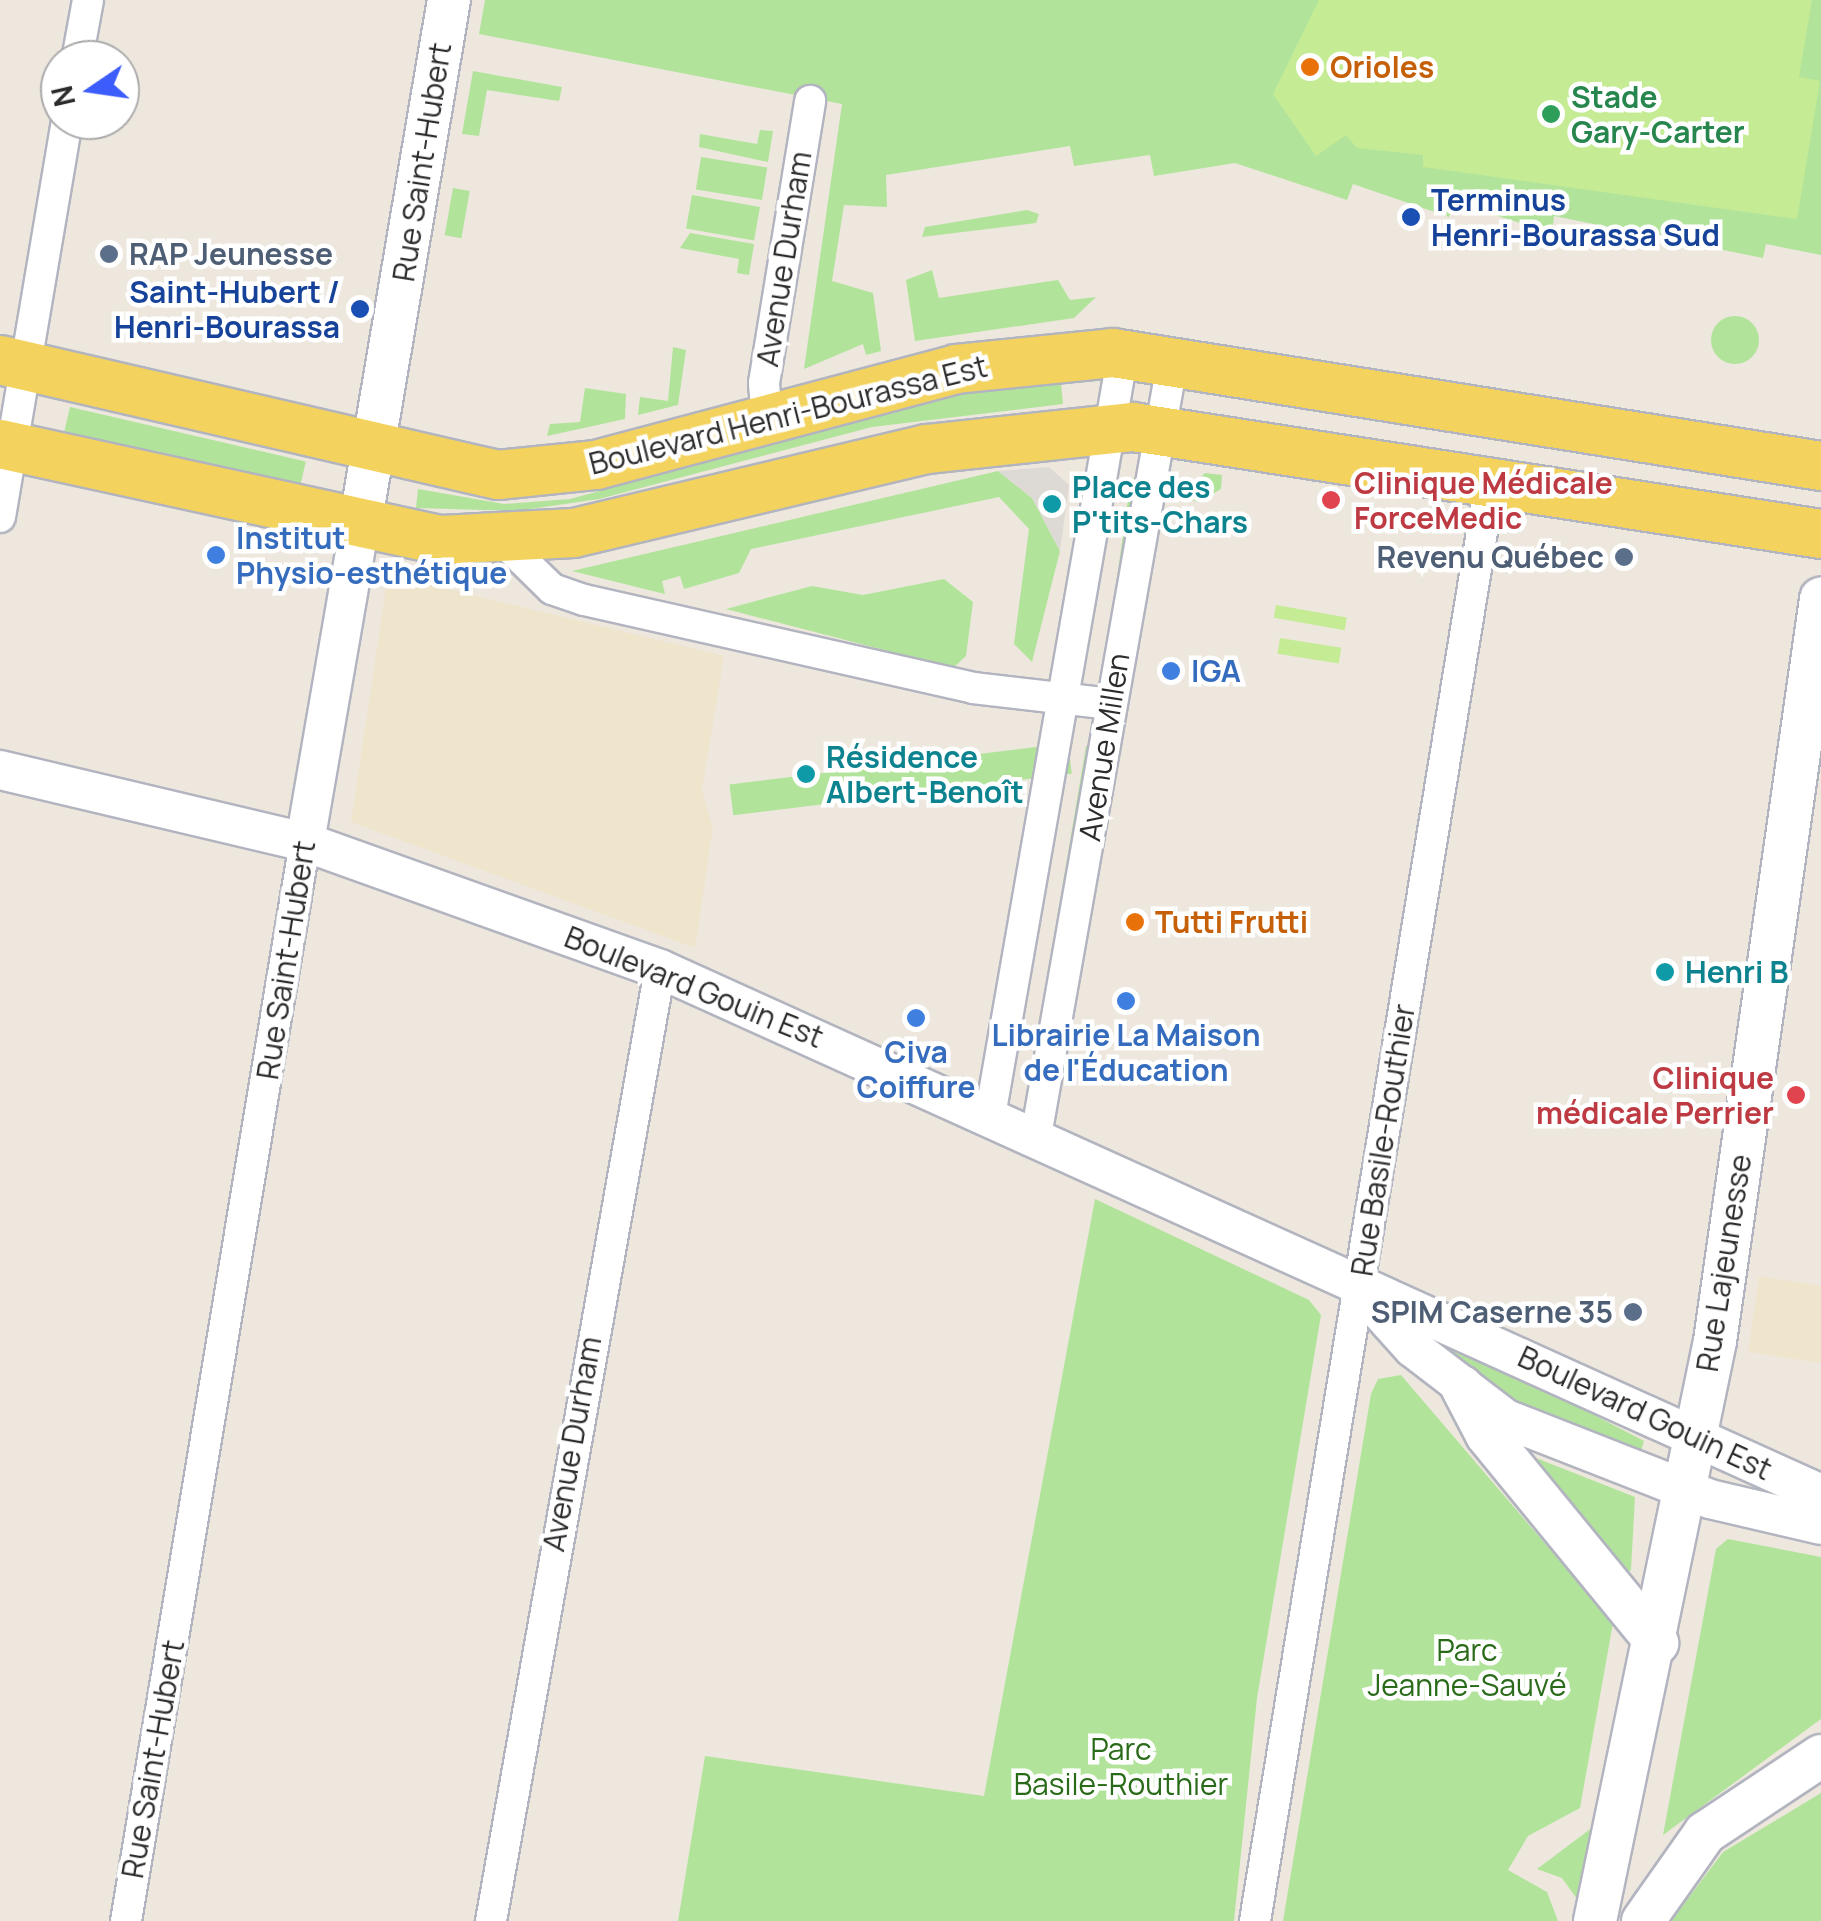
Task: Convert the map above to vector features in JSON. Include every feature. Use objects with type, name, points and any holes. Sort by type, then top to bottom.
[{"type":"main road","name":"Rue Saint-Hubert","points":[[360,526],[449,0]]},
{"type":"main road","name":"Boulevard Henri-Bourassa Est","points":[[13,363],[373,451],[532,474],[956,369],[1122,354],[1173,358],[1821,466]]},
{"type":"main road","points":[[6,446],[360,526],[502,540],[618,524],[926,448],[1104,428],[1160,427],[1491,477],[1821,534]]},
{"type":"main road","name":"Rue Lajeunesse","points":[[1595,1921],[1657,1643],[1686,1490],[1821,599]]},
{"type":"main road","points":[[1462,1387],[1487,1435],[1657,1643]]},
{"type":"main road","points":[[1643,1921],[1706,1833],[1821,1756]]},
{"type":"street","points":[[81,40],[88,0]]},
{"type":"street","name":"Avenue Durham","points":[[767,418],[764,384],[810,101]]},
{"type":"street","points":[[0,518],[13,363],[63,140]]},
{"type":"street","name":"Avenue Millen","points":[[990,1116],[1104,428],[1122,354]]},
{"type":"street","name":"Avenue Millen","points":[[1036,1136],[1173,358]]},
{"type":"street","name":"Rue Basile-Routhier","points":[[1255,1921],[1491,477]]},
{"type":"street","name":"Rue Saint-Hubert","points":[[126,1921],[360,526]]},
{"type":"street","points":[[502,540],[552,589],[584,600],[973,688],[1112,704]]},
{"type":"street","name":"Boulevard Gouin Est","points":[[0,770],[305,842],[660,969],[1036,1136],[1359,1288],[1434,1314],[1693,1439],[1821,1494]]},
{"type":"street","name":"Avenue Durham","points":[[491,1921],[660,969]]},
{"type":"street","name":"Boulevard Gouin Est","points":[[1359,1288],[1462,1387],[1520,1426],[1686,1490],[1821,1526]]},
{"type":"shaded area","name":"Place des P'tits-Chars","points":[[1049,467],[1069,485],[1060,551],[1032,498],[998,471]]},
{"type":"shaded area","points":[[395,576],[724,656],[702,790],[713,828],[695,948],[351,822],[386,587]]},
{"type":"shaded area","points":[[1759,1276],[1821,1286],[1821,1363],[1748,1352]]},
{"type":"green space","points":[[485,0],[1821,0],[1821,255],[1766,244],[1763,258],[1554,216],[1552,233],[1454,202],[1449,217],[1353,184],[1347,200],[1235,163],[1154,176],[1150,155],[1074,166],[1070,146],[886,175],[887,207],[844,205],[832,281],[873,293],[881,351],[866,355],[863,344],[804,369],[842,104],[479,34]]},
{"type":"green space","name":"Stade Gary-Carter","points":[[1319,0],[1812,0],[1799,77],[1820,81],[1797,219],[1423,167],[1423,155],[1357,148],[1346,135],[1316,156],[1273,94]]},
{"type":"green space","points":[[473,71],[562,87],[559,101],[487,90],[479,136],[462,134]]},
{"type":"green space","points":[[760,130],[773,131],[768,162],[699,147],[700,134],[757,144]]},
{"type":"green space","points":[[701,157],[767,167],[762,200],[696,190]]},
{"type":"green space","points":[[453,188],[470,191],[461,238],[445,235]]},
{"type":"green space","points":[[692,195],[760,207],[754,240],[686,228]]},
{"type":"green space","points":[[1027,210],[1039,214],[1036,223],[922,237],[925,227]]},
{"type":"green space","points":[[690,233],[754,244],[749,275],[737,273],[739,259],[680,248]]},
{"type":"green space","points":[[932,270],[939,298],[1058,280],[1070,300],[1096,297],[1074,318],[915,341],[906,280]]},
{"type":"green space","points":[[1735,316],[1752,323],[1759,340],[1752,357],[1735,364],[1718,357],[1711,340],[1718,323]]},
{"type":"green space","points":[[673,347],[686,350],[678,405],[638,415],[640,397],[668,401]]},
{"type":"green space","points":[[1061,383],[1063,404],[872,427],[599,499],[517,511],[416,508],[418,489],[504,504],[570,499],[949,396]]},
{"type":"green space","points":[[585,388],[626,394],[625,419],[547,436],[550,424],[580,422]]},
{"type":"green space","points":[[70,407],[306,461],[300,486],[64,431]]},
{"type":"green space","points":[[998,471],[1032,498],[1060,551],[1032,662],[1014,644],[1029,529],[999,497],[751,549],[739,573],[684,589],[680,576],[662,581],[665,594],[572,571]]},
{"type":"green space","points":[[1205,473],[1222,475],[1221,489],[1199,502],[1178,497]]},
{"type":"green space","points":[[1131,478],[1138,479],[1114,651],[1107,650]]},
{"type":"green space","points":[[944,579],[973,602],[966,656],[953,668],[726,609],[812,586],[863,595]]},
{"type":"green space","points":[[1276,605],[1347,618],[1345,630],[1274,618]]},
{"type":"green space","points":[[1280,638],[1341,648],[1339,664],[1277,654]]},
{"type":"green space","points":[[1068,743],[1072,774],[733,815],[730,785]]},
{"type":"green space","points":[[1086,746],[1093,747],[1034,1074],[1031,1073]]},
{"type":"green space","name":"Parc Basile-Routhier","points":[[1095,1199],[1309,1300],[1321,1315],[1257,1698],[1234,1921],[678,1921],[705,1756],[984,1796]]},
{"type":"green space","points":[[1433,1331],[1644,1441],[1638,1461],[1521,1413],[1426,1342]]},
{"type":"green space","name":"Parc Jeanne-Sauvé","points":[[1401,1375],[1613,1623],[1580,1808],[1528,1836],[1508,1870],[1547,1892],[1558,1921],[1283,1921],[1371,1394],[1378,1379]]},
{"type":"green space","points":[[1536,1458],[1635,1497],[1631,1570],[1623,1575]]},
{"type":"green space","points":[[1728,1539],[1821,1557],[1821,1719],[1663,1835],[1716,1549]]},
{"type":"green space","points":[[1821,1793],[1821,1921],[1671,1921],[1723,1852]]},
{"type":"green space","points":[[1597,1824],[1580,1903],[1562,1878],[1537,1869]]},
{"type":"place","name":"Orioles","points":[[1310,67]]},
{"type":"place","name":"Stade Gary-Carter","points":[[1551,114]]},
{"type":"place","name":"Terminus Henri-Bourassa Sud","points":[[1411,217]]},
{"type":"place","name":"RAP Jeunesse","points":[[109,254]]},
{"type":"place","name":"Saint-Hubert / Henri-Bourassa","points":[[360,309]]},
{"type":"place","name":"Clinique Médicale ForceMedic","points":[[1331,500]]},
{"type":"place","name":"Place des P'tits-Chars","points":[[1052,504]]},
{"type":"place","name":"Institut Physio-esthétique","points":[[216,555]]},
{"type":"place","name":"Revenu Québec","points":[[1624,557]]},
{"type":"place","name":"IGA","points":[[1171,671]]},
{"type":"place","name":"Résidence Albert-Benoît","points":[[806,774]]},
{"type":"place","name":"Tutti Frutti","points":[[1135,922]]},
{"type":"place","name":"Henri B","points":[[1665,972]]},
{"type":"place","name":"Librairie La Maison de l'Éducation","points":[[1126,1001]]},
{"type":"place","name":"Civa Coiffure","points":[[916,1018]]},
{"type":"place","name":"Clinique médicale Perrier","points":[[1796,1095]]},
{"type":"place","name":"SPIM Caserne 35","points":[[1633,1312]]}]
